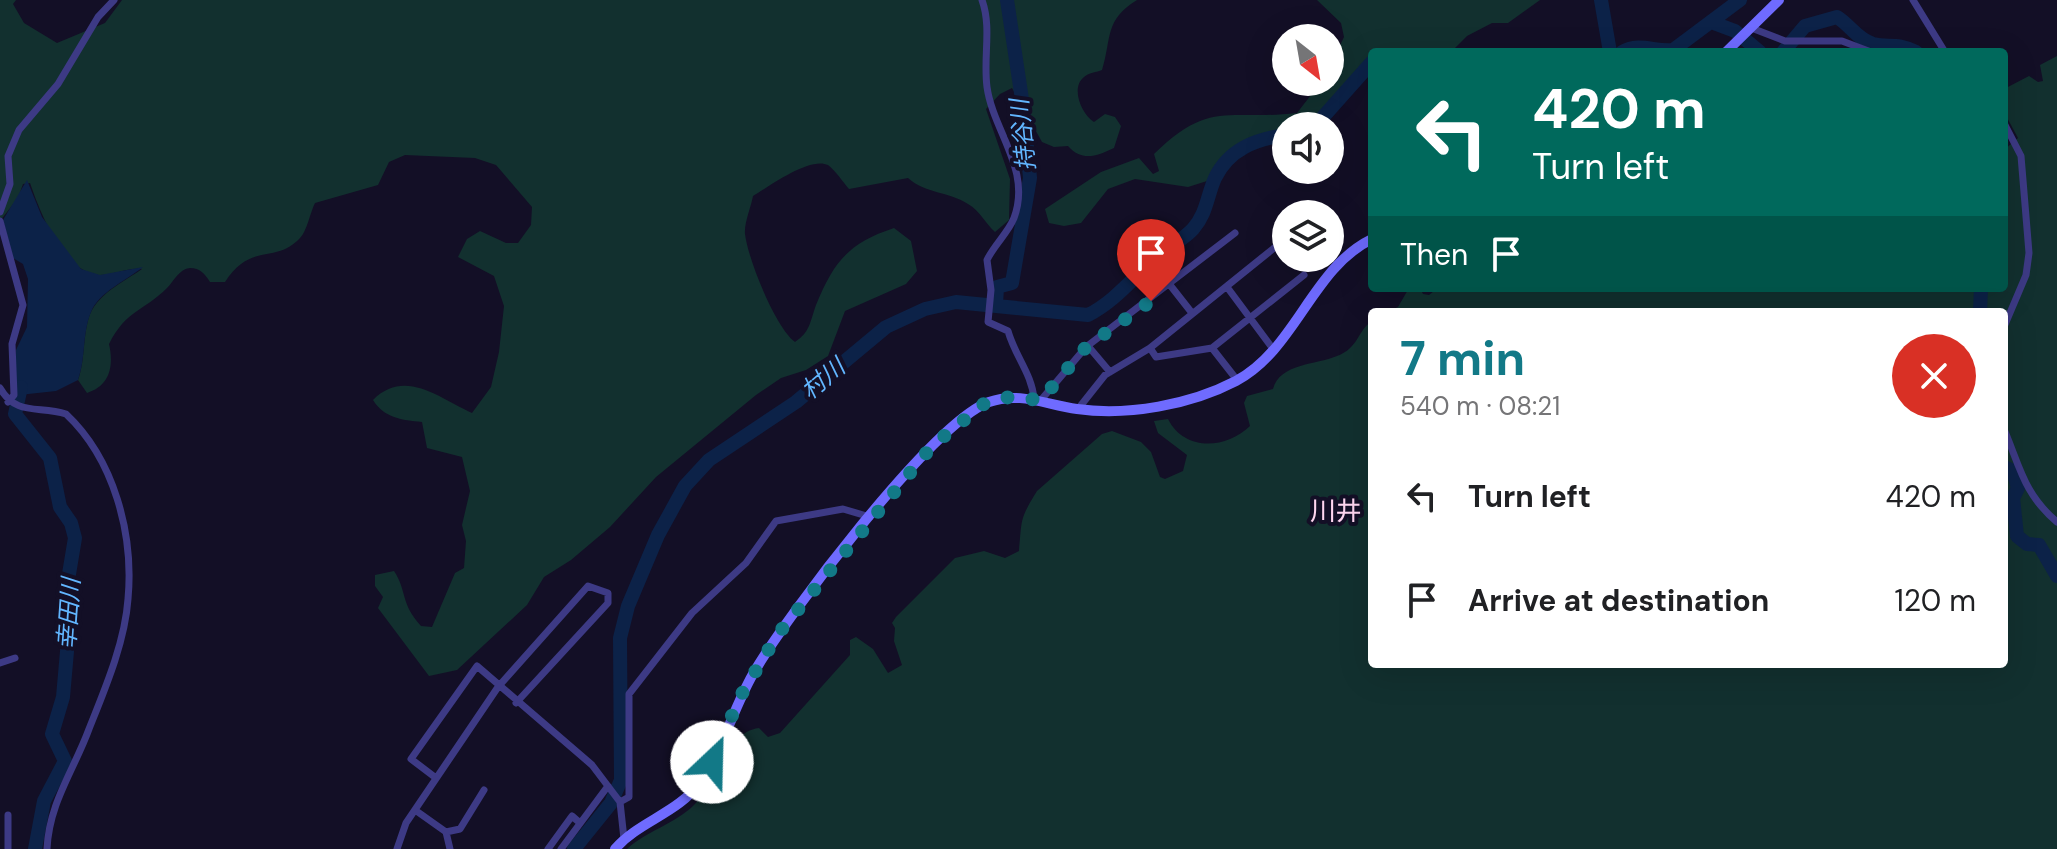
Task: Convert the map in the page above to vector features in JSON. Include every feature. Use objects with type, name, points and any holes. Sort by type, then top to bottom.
[{"type":"main road","points":[[1731,48],[1754,29],[1779,0]]},
{"type":"main road","points":[[615,849],[624,839],[681,802],[699,785],[740,697],[778,634],[870,517],[932,446],[958,422],[985,403],[1009,397],[1078,409],[1140,409],[1211,392],[1237,380],[1273,349],[1300,319],[1340,262],[1349,252],[1368,241]]},
{"type":"street","points":[[0,212],[10,184],[8,156],[19,130],[58,84],[98,17],[114,0]]},
{"type":"street","points":[[982,0],[988,22],[987,91],[1012,154],[1018,185],[1014,219],[987,260],[991,290],[988,322],[1008,331],[1014,352],[1033,381],[1038,400]]},
{"type":"street","points":[[1913,0],[1943,48]]},
{"type":"street","points":[[1754,29],[1785,41],[1842,41],[1860,48]]},
{"type":"street","points":[[2008,131],[2021,156],[2029,253],[2026,275],[2008,318]]},
{"type":"street","points":[[0,221],[23,305],[12,344],[14,395],[8,402]]},
{"type":"street","points":[[1038,400],[1088,346],[1235,233]]},
{"type":"street","points":[[1078,409],[1110,372],[1150,348],[1272,250]]},
{"type":"street","points":[[1150,348],[1156,357],[1212,348],[1304,275]]},
{"type":"street","points":[[1170,285],[1192,313]]},
{"type":"street","points":[[1227,287],[1273,349]]},
{"type":"street","points":[[1088,346],[1110,372]]},
{"type":"street","points":[[1212,348],[1237,380]]},
{"type":"street","points":[[0,388],[8,402],[19,408],[66,414],[86,436],[117,491],[126,562],[128,598],[118,647],[89,729],[56,800],[48,828],[47,849]]},
{"type":"street","points":[[2008,440],[2028,492],[2036,504],[2057,522]]},
{"type":"street","points":[[620,802],[629,797],[629,694],[692,613],[746,563],[776,521],[843,509],[870,517]]},
{"type":"street","points":[[397,849],[415,810],[498,687],[588,586],[608,593],[608,603],[516,703]]},
{"type":"street","points":[[0,663],[15,658]]},
{"type":"street","points":[[436,778],[411,759],[477,666],[516,703],[592,765],[620,802],[624,839]]},
{"type":"street","points":[[561,849],[609,788]]},
{"type":"street","points":[[446,832],[460,829],[484,790]]},
{"type":"street","points":[[415,810],[446,832],[450,849]]},
{"type":"street","points":[[6,846],[8,815]]},
{"type":"street","points":[[548,849],[572,816],[580,823]]},
{"type":"green space","points":[[0,0],[16,0],[13,4],[24,23],[57,43],[105,23],[122,0],[1137,0],[1126,7],[1114,22],[1102,70],[1086,76],[1078,88],[1079,101],[1090,119],[1094,122],[1105,114],[1115,117],[1121,126],[1114,148],[1084,156],[1068,146],[1054,147],[1042,142],[1012,88],[1000,94],[986,109],[1010,179],[1009,220],[995,232],[968,204],[922,187],[908,178],[849,189],[831,167],[820,163],[800,168],[753,196],[745,230],[747,245],[771,308],[795,342],[807,330],[837,265],[865,240],[894,228],[911,241],[917,271],[906,284],[845,311],[828,356],[806,370],[781,378],[756,395],[656,477],[610,527],[571,560],[544,577],[527,605],[457,670],[429,676],[378,608],[383,597],[375,586],[375,575],[394,571],[414,618],[421,626],[432,627],[455,573],[464,568],[466,541],[462,525],[470,491],[462,457],[427,448],[422,422],[388,414],[373,400],[397,386],[410,386],[435,394],[472,413],[491,387],[504,306],[494,276],[458,257],[467,239],[480,231],[506,243],[518,243],[531,225],[532,207],[496,165],[475,158],[405,155],[389,162],[378,185],[315,203],[305,231],[291,246],[244,262],[225,282],[210,282],[197,269],[183,271],[158,296],[122,324],[109,344],[111,360],[105,380],[87,393],[78,380],[92,310],[108,292],[142,269],[98,275],[74,263],[55,238],[30,183],[23,184],[18,198],[0,221]]},
{"type":"green space","points":[[1317,0],[1540,0],[1508,23],[1492,23],[1467,36],[1455,48],[1368,48],[1368,57],[1344,87],[1344,24]]},
{"type":"green space","points":[[2057,56],[2057,849],[627,849],[694,805],[738,739],[759,728],[768,737],[780,733],[850,655],[850,640],[856,637],[873,649],[888,673],[902,665],[894,641],[895,628],[892,623],[896,617],[955,558],[984,551],[1005,558],[1019,551],[1023,519],[1037,491],[1102,434],[1112,431],[1141,442],[1151,452],[1160,477],[1165,479],[1183,471],[1187,455],[1158,433],[1154,421],[1168,419],[1184,437],[1194,442],[1206,444],[1229,440],[1250,426],[1244,403],[1247,396],[1273,389],[1283,374],[1300,366],[1344,353],[1368,325],[1368,668],[2008,668],[2008,308],[1396,308],[1407,292],[1429,295],[1433,292],[2008,292],[2008,147],[2018,138],[2008,119],[2008,87],[2029,76],[2038,82],[2043,81],[2040,65]]},
{"type":"green space","points":[[1310,96],[1336,96],[1323,112],[1298,112]]},
{"type":"green space","points":[[1272,115],[1272,132],[1224,156],[1207,181],[1188,187],[1135,179],[1108,189],[1081,223],[1064,226],[1049,223],[1045,209],[1101,172],[1139,158],[1153,174],[1159,171],[1154,154],[1173,137],[1206,119]]},
{"type":"water","points":[[27,180],[42,217],[81,269],[100,275],[143,267],[107,292],[95,305],[86,328],[78,380],[56,391],[19,395],[16,390],[16,350],[27,327],[28,279],[23,264],[13,258],[3,220]]},
{"type":"waterway","name":"持谷川","points":[[996,305],[997,287],[1012,283],[1030,178],[1007,0]]},
{"type":"waterway","points":[[1601,0],[1609,48]]},
{"type":"waterway","name":"村川","points":[[1676,48],[1740,0]]},
{"type":"waterway","points":[[1786,48],[1805,26],[1837,17],[1867,42],[1906,48]]},
{"type":"waterway","points":[[1711,22],[1735,31],[1755,48]]},
{"type":"waterway","name":"村川","points":[[1327,112],[1368,66]]},
{"type":"waterway","name":"村川","points":[[574,849],[611,803],[621,780],[620,638],[628,606],[658,535],[685,486],[709,460],[796,402],[886,327],[925,309],[956,302],[1088,315],[1108,303],[1159,255],[1193,229],[1204,211],[1215,178],[1228,160],[1244,147],[1272,138]]},
{"type":"waterway","points":[[1980,308],[1981,292]]},
{"type":"waterway","name":"幸田川","points":[[21,387],[15,414],[50,458],[60,507],[71,523],[75,538],[68,580],[70,617],[63,697],[52,734],[65,761],[44,801],[35,849]]},
{"type":"waterway","points":[[2008,469],[2013,471],[2018,488],[2013,498],[2017,536],[2027,544],[2039,545],[2057,576]]},
{"type":"district","name":"川井","points":[[1336,511]]},
{"type":"route","points":[[712,762],[740,697],[778,634],[870,517],[932,446],[985,403],[1009,397],[1041,400],[1086,347],[1151,301]]}]
